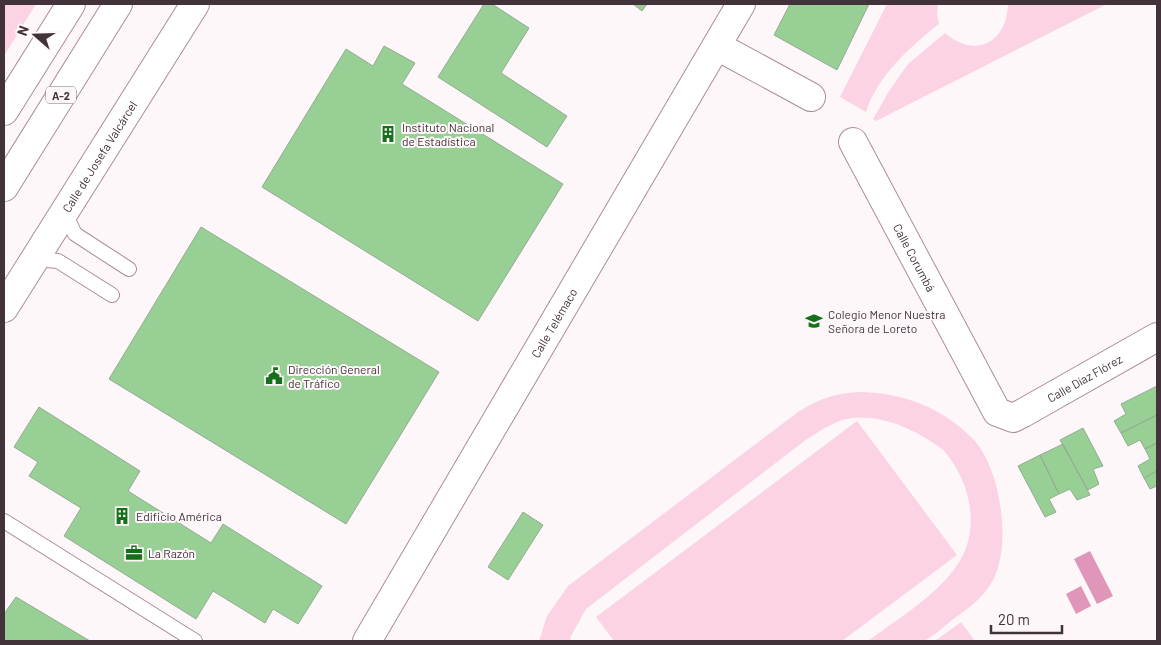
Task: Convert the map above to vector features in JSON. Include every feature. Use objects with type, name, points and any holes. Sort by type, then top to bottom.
[{"type":"main road","points":[[4,111],[71,4]]},
{"type":"main road","name":"A-2","points":[[4,187],[118,4]]},
{"type":"main road","name":"Calle de Josefa Valcárcel","points":[[4,308],[195,4]]},
{"type":"main road","name":"Calle Telémaco","points":[[367,641],[741,4]]},
{"type":"main road","points":[[717,46],[811,97]]},
{"type":"main road","name":"Calle Corumbá","points":[[853,142],[997,412],[1013,418]]},
{"type":"main road","name":"Calle Díaz Flórez","points":[[1013,418],[1155,339]]},
{"type":"lane","points":[[64,212],[74,234],[129,269]]},
{"type":"lane","points":[[35,259],[58,261],[112,295]]},
{"type":"lane","points":[[4,521],[195,641]]},
{"type":"shaded area","points":[[4,4],[36,4],[4,56]]},
{"type":"shaded area","points":[[887,4],[938,4],[939,24],[896,63],[878,86],[866,112],[840,97]]},
{"type":"shaded area","points":[[1008,4],[1107,4],[876,121],[873,119],[889,91],[908,64],[945,33],[956,41],[967,45],[978,46],[987,43],[996,37],[1002,29]]},
{"type":"shaded area","points":[[857,392],[905,398],[934,410],[948,418],[973,439],[983,452],[991,468],[1001,508],[1002,548],[999,565],[993,580],[981,597],[939,631],[930,638],[915,642],[868,641],[939,587],[960,560],[967,545],[971,520],[968,496],[964,484],[944,451],[924,437],[905,427],[884,420],[851,418],[828,426],[807,439],[586,609],[570,641],[539,641],[547,616],[568,586],[798,412],[826,398]]},
{"type":"shaded area","points":[[857,421],[957,555],[842,641],[614,641],[596,617]]},
{"type":"shaded area","points":[[1090,551],[1113,596],[1097,604],[1074,559]]},
{"type":"shaded area","points":[[1081,586],[1091,606],[1076,614],[1066,594]]},
{"type":"shaded area","points":[[961,622],[975,641],[935,641]]},
{"type":"building","points":[[484,4],[492,4],[529,28],[501,73],[567,116],[547,147],[438,77]]},
{"type":"building","points":[[633,4],[647,4],[642,11]]},
{"type":"building","points":[[790,4],[869,4],[837,70],[774,35]]},
{"type":"building","name":"Instituto Nacional de Estadística","points":[[384,46],[415,63],[402,84],[563,184],[478,321],[262,187],[346,49],[373,66]]},
{"type":"building","name":"Dirección General de Tráfico","points":[[201,227],[439,372],[346,524],[109,379]]},
{"type":"building","points":[[1157,386],[1157,415],[1121,433],[1114,421],[1126,414],[1121,404]]},
{"type":"building","name":"Edificio América","points":[[39,407],[140,471],[128,491],[211,543],[223,524],[322,586],[298,624],[273,609],[265,623],[213,591],[196,619],[64,536],[81,508],[29,476],[38,462],[14,447]]},
{"type":"building","points":[[1157,415],[1157,443],[1145,449],[1140,440],[1128,446],[1121,433]]},
{"type":"building","points":[[1083,428],[1103,466],[1093,469],[1099,484],[1088,490],[1060,440]]},
{"type":"building","points":[[1157,443],[1157,471],[1144,478],[1138,466],[1150,459],[1145,449]]},
{"type":"building","points":[[1063,444],[1090,495],[1077,500],[1070,489],[1059,494],[1040,455]]},
{"type":"building","points":[[1040,455],[1059,494],[1049,499],[1056,512],[1045,517],[1018,466]]},
{"type":"building","points":[[1157,471],[1157,486],[1150,489],[1144,478]]},
{"type":"building","points":[[523,512],[543,525],[508,580],[488,567]]},
{"type":"building","points":[[16,597],[90,641],[4,641],[4,614]]},
{"type":"place","name":"Instituto Nacional de Estadística","points":[[388,134]]},
{"type":"place","name":"Colegio Menor Nuestra Señora de Loreto","points":[[814,321]]},
{"type":"place","name":"Dirección General de Tráfico","points":[[274,376]]},
{"type":"place","name":"Edificio América","points":[[122,516]]},
{"type":"place","name":"La Razón","points":[[134,553]]}]
